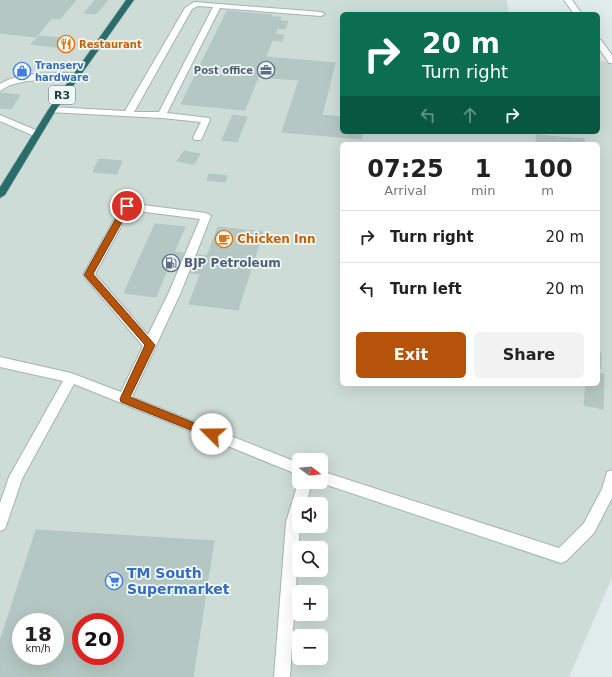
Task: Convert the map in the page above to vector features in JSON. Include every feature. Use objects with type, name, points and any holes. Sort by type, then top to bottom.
[{"type":"highway","name":"R3","points":[[0,195],[52,110],[130,0]]},
{"type":"lane","points":[[568,0],[577,12]]},
{"type":"lane","points":[[128,114],[189,8],[197,4],[321,14]]},
{"type":"lane","points":[[162,115],[217,6]]},
{"type":"lane","points":[[600,45],[612,61]]},
{"type":"lane","points":[[0,88],[17,79],[76,76]]},
{"type":"lane","points":[[52,110],[162,115],[206,120],[198,138]]},
{"type":"lane","points":[[0,118],[37,134]]},
{"type":"lane","points":[[124,399],[150,345],[175,292],[206,216],[127,206],[89,275],[150,345]]},
{"type":"lane","points":[[0,362],[70,378],[292,466]]},
{"type":"lane","points":[[0,524],[16,477],[70,378]]},
{"type":"lane","points":[[328,479],[562,556],[589,528],[609,490],[612,476]]},
{"type":"lane","points":[[282,677],[293,522],[303,489]]},
{"type":"shaded area","points":[[0,0],[507,0],[509,12],[340,12],[340,134],[600,134],[600,61],[612,62],[612,578],[569,677],[0,677]]},
{"type":"building","points":[[0,0],[76,0],[60,19],[52,18],[36,37],[0,33]]},
{"type":"building","points":[[95,0],[108,0],[96,14],[84,13]]},
{"type":"building","name":"Post office","points":[[227,11],[272,15],[271,17],[281,17],[280,21],[288,21],[285,29],[277,28],[275,34],[284,35],[282,41],[272,40],[266,57],[335,63],[322,115],[340,117],[340,134],[362,134],[361,139],[282,132],[299,80],[258,77],[245,110],[181,104]]},
{"type":"building","points":[[39,36],[69,39],[62,48],[31,44]]},
{"type":"building","points":[[0,93],[20,95],[11,109],[0,108]]},
{"type":"building","points":[[233,115],[247,117],[237,142],[222,140]]},
{"type":"building","points":[[536,135],[584,139],[585,142],[537,142]]},
{"type":"building","points":[[184,151],[200,154],[194,164],[177,161]]},
{"type":"building","points":[[99,159],[122,161],[117,174],[93,172]]},
{"type":"building","points":[[209,174],[227,176],[225,182],[207,180]]},
{"type":"building","name":"BJP Petroleum","points":[[155,224],[185,227],[174,252],[207,256],[200,274],[167,270],[156,297],[124,293]]},
{"type":"building","points":[[218,227],[263,232],[238,310],[189,304]]},
{"type":"building","points":[[600,353],[601,353],[600,369]]},
{"type":"building","points":[[600,373],[604,374],[603,409],[584,405],[586,386],[600,386]]},
{"type":"building","name":"TM South Supermarket","points":[[36,530],[214,541],[193,677],[0,677],[0,641]]},
{"type":"place","name":"Restaurant","points":[[66,44]]},
{"type":"place","name":"Post office","points":[[266,70]]},
{"type":"place","name":"Transerv hardware","points":[[22,71]]},
{"type":"place","name":"Chicken Inn","points":[[224,239]]},
{"type":"place","name":"BJP Petroleum","points":[[171,263]]},
{"type":"place","name":"TM South Supermarket","points":[[114,581]]},
{"type":"route","points":[[127,206],[89,275],[150,345],[124,399],[212,434]]}]
